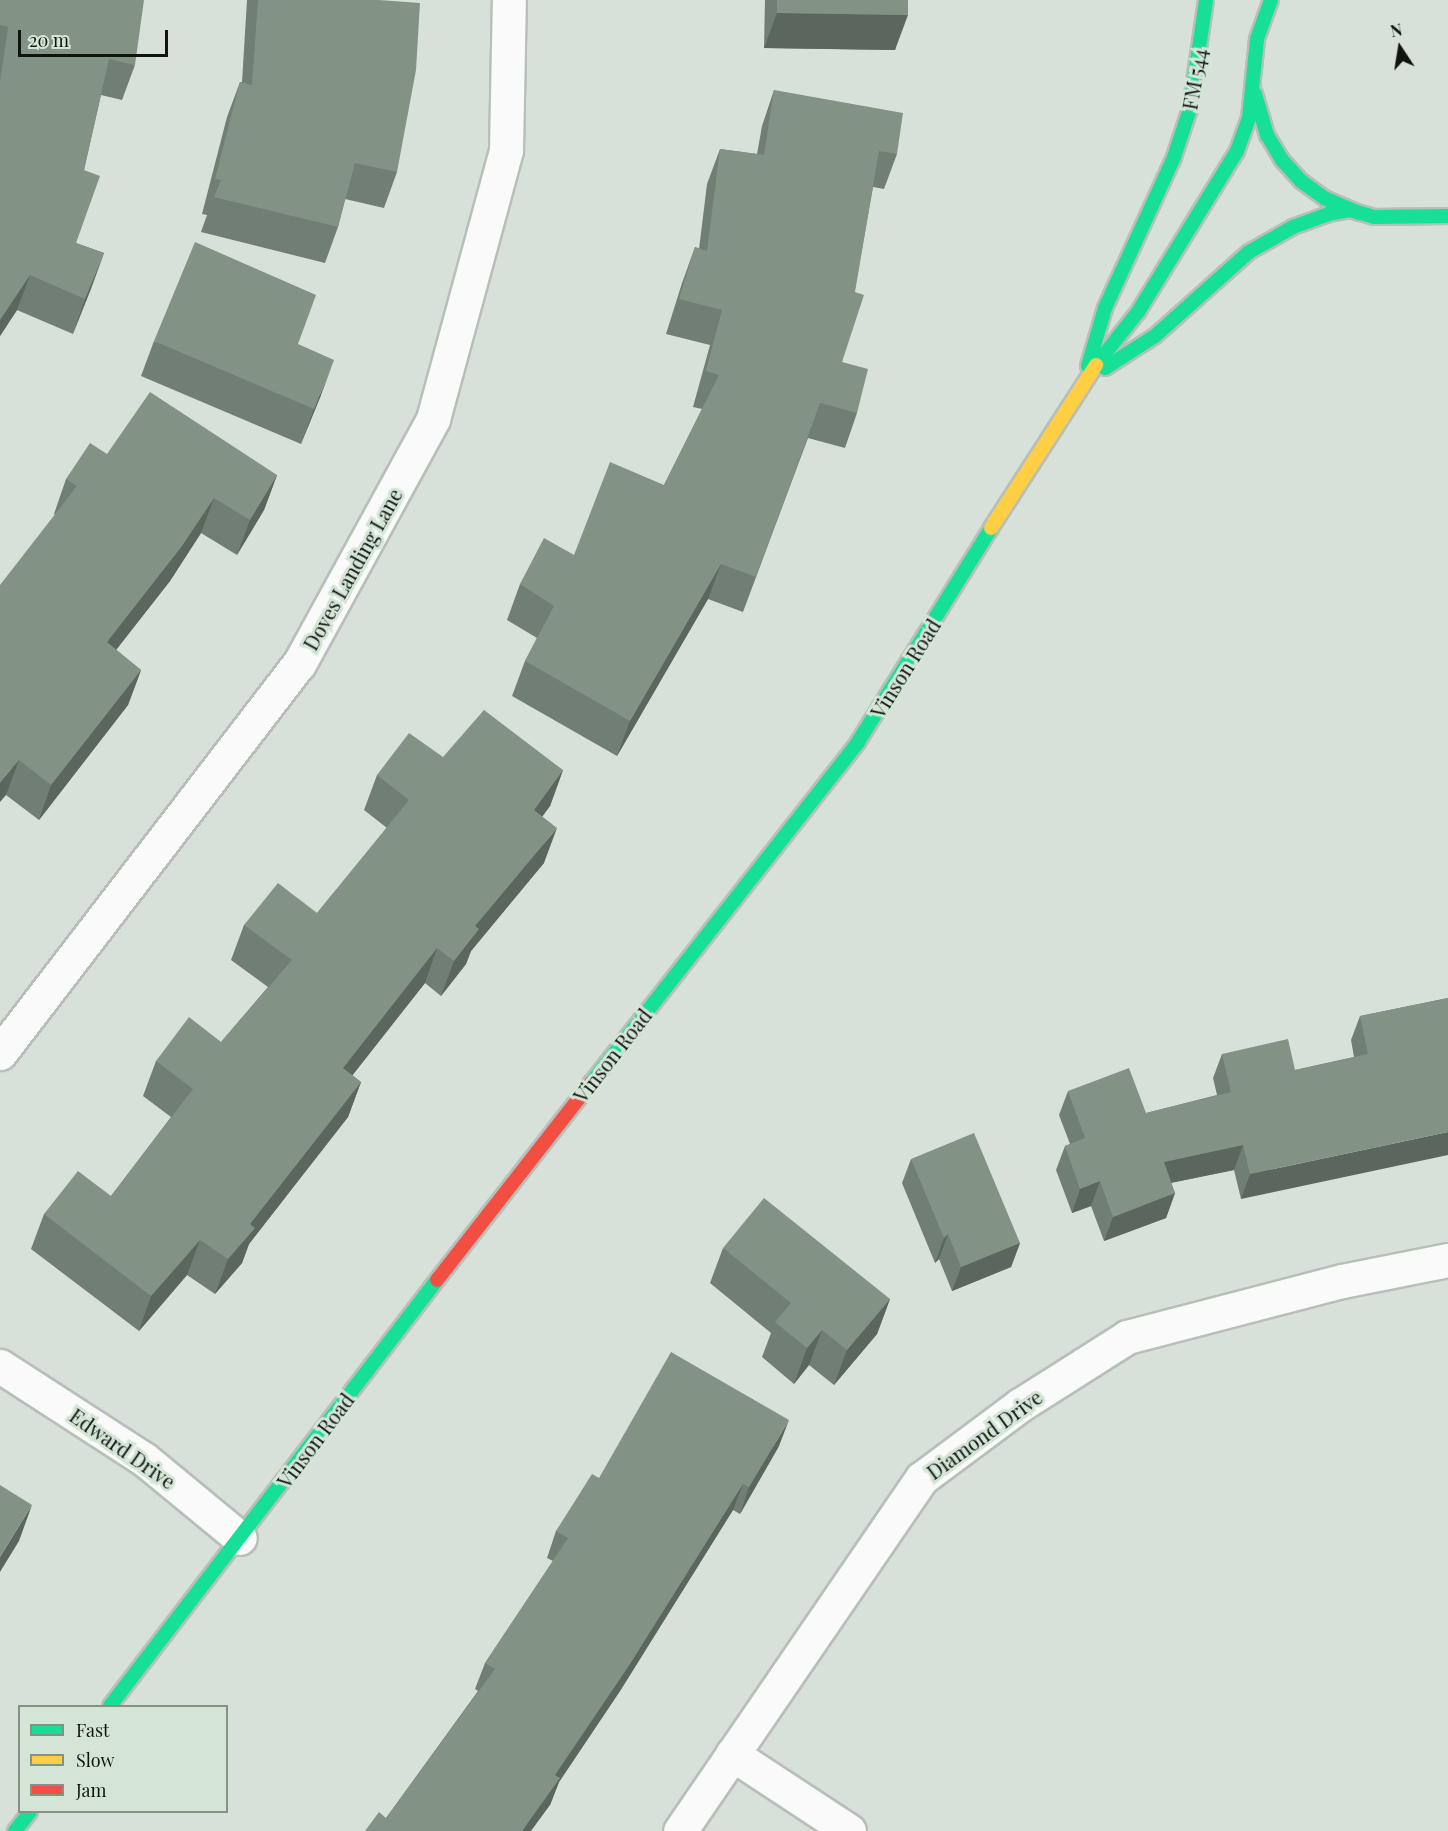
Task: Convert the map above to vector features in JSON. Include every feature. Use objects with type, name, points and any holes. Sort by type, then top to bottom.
[{"type":"street","name":"Doves Landing Lane","points":[[0,1053],[299,664],[434,419],[506,150],[509,0]]},
{"type":"street","name":"FM 544","points":[[1083,382],[1105,308],[1174,157],[1190,109],[1206,0]]},
{"type":"street","points":[[1083,382],[1138,312],[1237,151],[1249,118],[1257,39],[1272,1]]},
{"type":"street","points":[[1253,81],[1257,108],[1267,135],[1282,160],[1301,181],[1324,198],[1350,210],[1374,217],[1446,214]]},
{"type":"street","points":[[1083,382],[1155,336],[1249,252],[1293,227],[1328,214],[1350,210]]},
{"type":"street","name":"Vinson Road","points":[[112,1705],[518,1175],[858,742],[1083,382]]},
{"type":"street","name":"Diamond Drive","points":[[680,1831],[922,1478],[1020,1405],[1127,1337],[1342,1281],[1448,1260]]},
{"type":"street","name":"Edward Drive","points":[[0,1366],[144,1459],[240,1538]]},
{"type":"street","points":[[732,1754],[849,1831]]},
{"type":"street","points":[[15,1831],[29,1813]]},
{"type":"building","points":[[0,0],[144,0],[135,65],[109,59],[84,170],[100,176],[76,243],[104,253],[85,299],[30,275],[0,320],[0,82],[8,27],[0,25]]},
{"type":"building","points":[[258,0],[379,0],[420,3],[416,70],[397,172],[355,163],[338,227],[214,197],[221,180],[215,179],[240,82],[252,85]]},
{"type":"building","points":[[777,0],[908,0],[908,15],[777,13]]},
{"type":"building","points":[[774,90],[903,113],[897,154],[879,151],[855,292],[864,295],[842,362],[868,369],[857,413],[820,403],[756,577],[721,564],[630,721],[525,661],[554,606],[520,584],[544,538],[574,555],[610,462],[664,485],[719,375],[706,371],[722,310],[679,299],[695,247],[707,251],[720,149],[764,155]]},
{"type":"building","points":[[195,242],[316,295],[298,344],[334,360],[314,409],[154,341]]},
{"type":"building","points":[[150,392],[277,475],[250,520],[214,498],[182,546],[107,642],[141,670],[51,785],[19,760],[0,782],[0,585],[77,486],[66,479],[90,443],[107,454]]},
{"type":"building","points":[[484,710],[563,770],[534,810],[557,828],[475,926],[479,929],[454,961],[437,948],[343,1068],[361,1082],[250,1224],[255,1228],[228,1259],[200,1240],[151,1296],[44,1214],[78,1171],[111,1196],[193,1089],[156,1061],[189,1017],[221,1042],[292,960],[244,925],[278,883],[317,913],[409,800],[377,775],[409,733],[443,757]]},
{"type":"building","points":[[1448,998],[1448,1132],[1250,1174],[1243,1145],[1164,1162],[1175,1193],[1113,1217],[1100,1181],[1080,1189],[1065,1146],[1085,1138],[1068,1091],[1129,1068],[1146,1113],[1231,1092],[1222,1054],[1288,1039],[1295,1070],[1368,1054],[1360,1016]]},
{"type":"building","points":[[974,1133],[1020,1243],[961,1267],[948,1234],[944,1238],[911,1159]]},
{"type":"building","points":[[764,1198],[890,1299],[847,1350],[822,1330],[807,1348],[775,1322],[791,1303],[723,1248]]},
{"type":"building","points":[[671,1352],[789,1420],[749,1487],[743,1484],[630,1664],[555,1775],[560,1778],[522,1831],[365,1831],[379,1812],[386,1818],[495,1669],[485,1663],[568,1538],[556,1531],[592,1474],[599,1478]]},
{"type":"building","points":[[0,1485],[32,1505],[0,1557]]},
{"type":"traffic: fast","points":[[1088,366],[1105,308],[1174,157],[1190,109],[1206,0]]},
{"type":"traffic: fast","points":[[1096,365],[1138,312],[1237,151],[1249,118],[1257,39],[1271,0]]},
{"type":"traffic: fast","points":[[1255,94],[1267,135],[1282,160],[1301,181],[1324,198],[1359,213]]},
{"type":"traffic: fast","points":[[1105,368],[1155,336],[1249,252],[1293,227],[1328,214],[1350,210],[1374,217],[1448,216]]},
{"type":"traffic: fast","points":[[591,1083],[858,742],[991,528]]},
{"type":"traffic: fast","points":[[111,1705],[437,1280]]},
{"type":"traffic: fast","points":[[15,1831],[29,1813]]},
{"type":"traffic: slow","points":[[991,528],[1096,365]]},
{"type":"traffic: jam","points":[[437,1280],[591,1083]]}]
